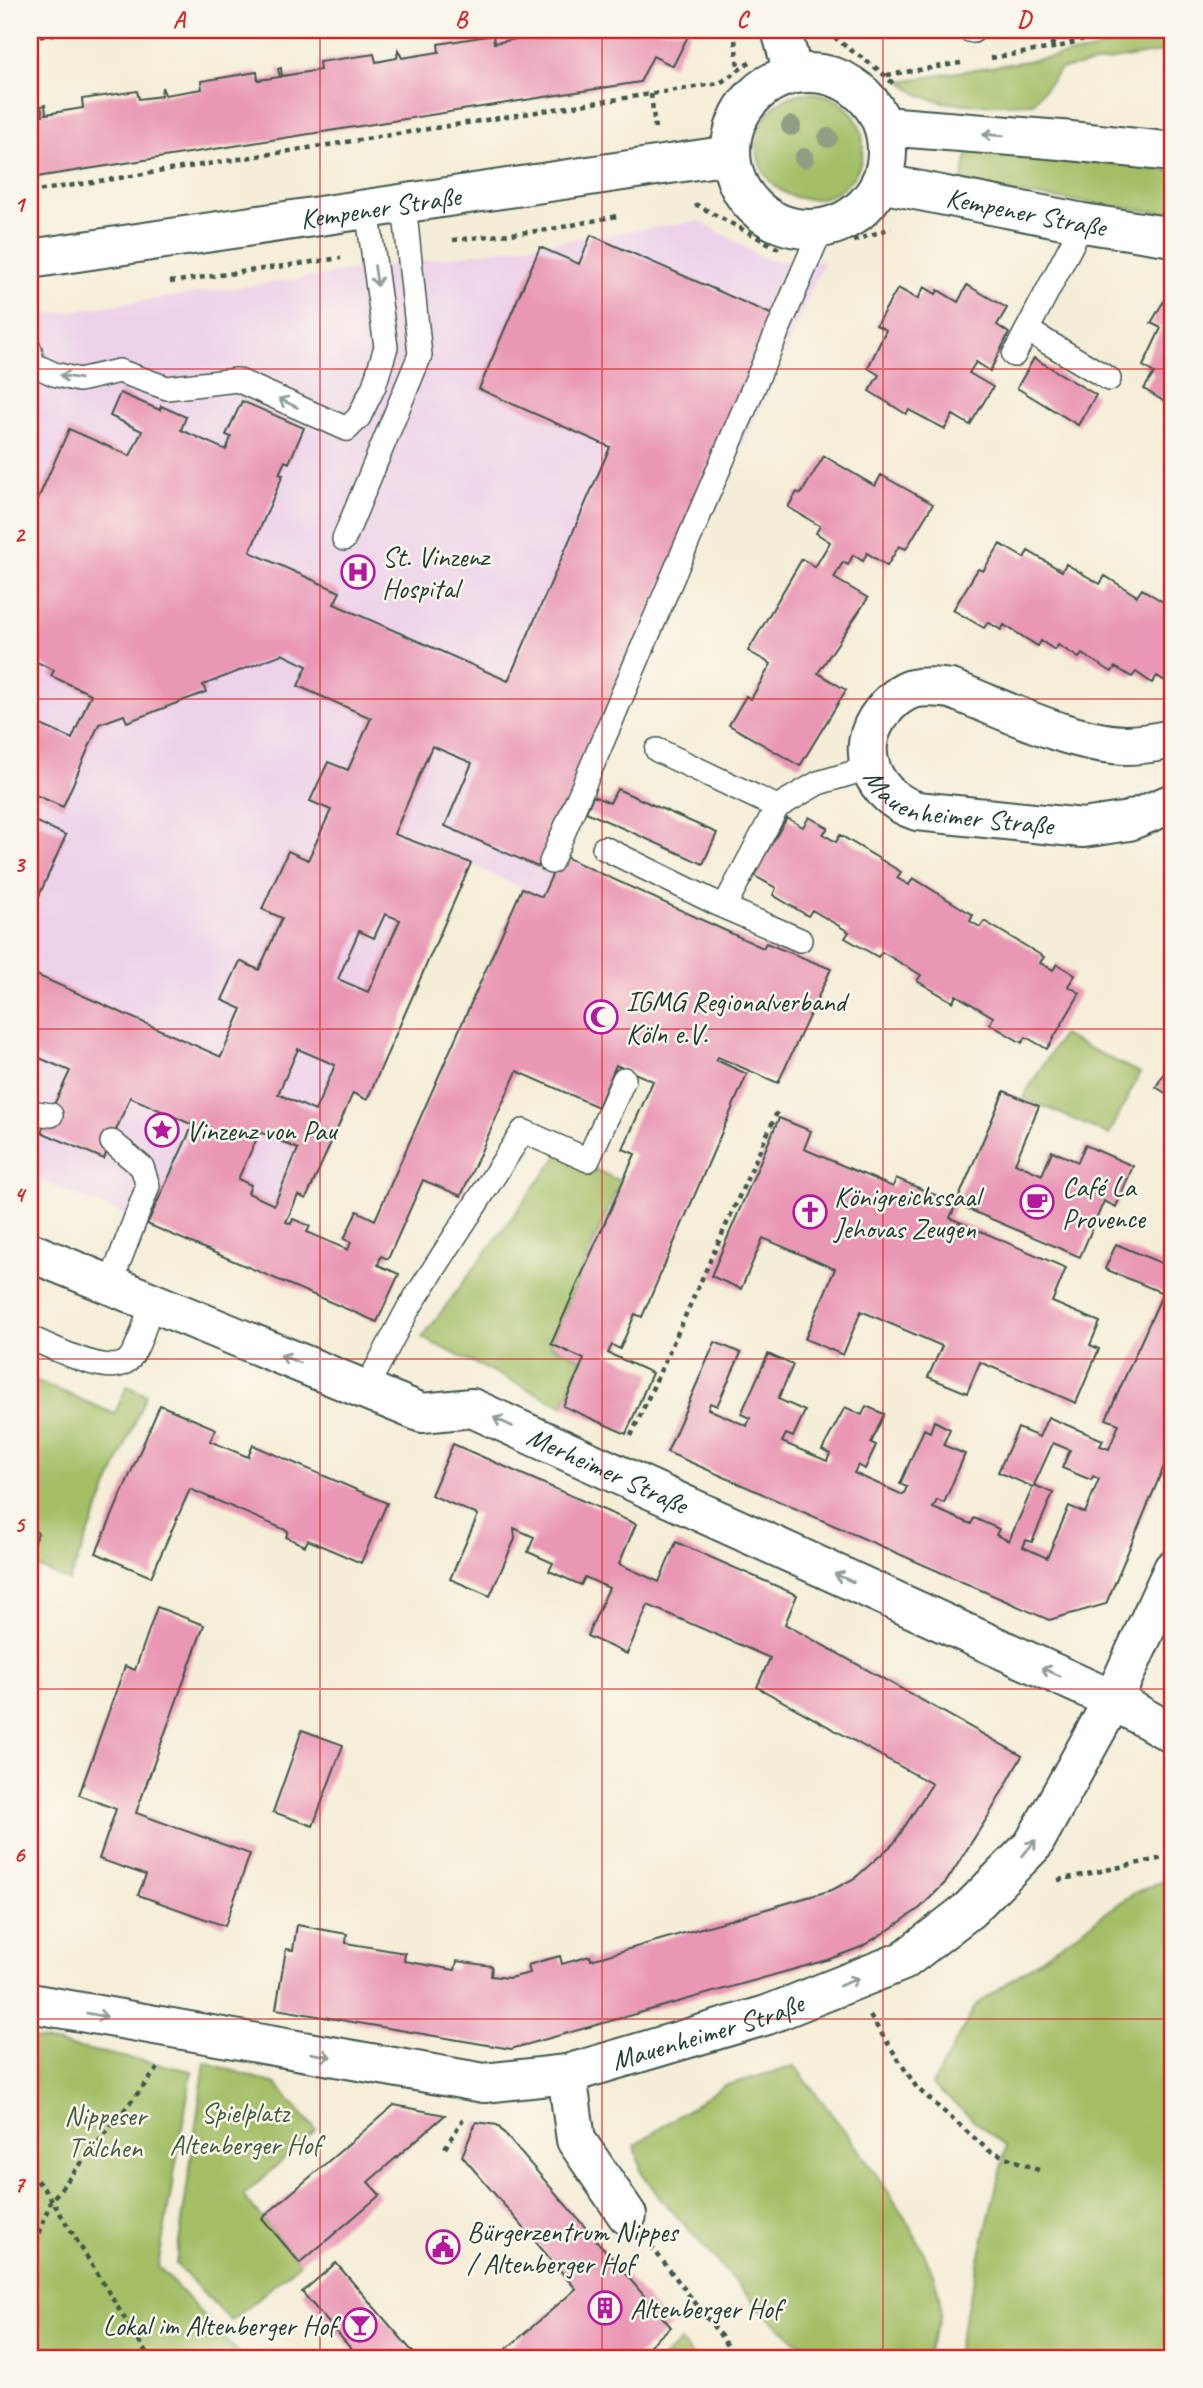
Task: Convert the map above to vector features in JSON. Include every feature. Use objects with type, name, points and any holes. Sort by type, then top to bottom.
[{"type":"street","points":[[787,50],[812,72],[842,79],[867,97],[884,126],[888,153],[880,183],[863,208],[818,239],[807,230],[779,224],[752,206],[735,179],[730,155],[737,119],[787,50]]},
{"type":"street","points":[[884,126],[1061,139],[1173,158]]},
{"type":"street","points":[[1131,149],[1173,152]]},
{"type":"street","name":"Kempener Straße","points":[[30,259],[730,155]]},
{"type":"street","name":"Kempener Straße","points":[[880,183],[1083,223],[1173,237]]},
{"type":"street","name":"Mauenheimer Straße","points":[[1173,739],[1127,745],[1104,742],[1081,737],[951,689],[932,687],[901,694],[876,720],[868,737],[869,768],[874,779],[891,799],[904,807],[932,814],[1083,828],[1129,821],[1173,803]]},
{"type":"street","name":"Merheimer Straße","points":[[30,1252],[422,1413],[472,1408],[1113,1700],[1173,1734]]},
{"type":"street","name":"Mauenheimer Straße","points":[[30,2003],[484,2084],[568,2074],[767,2015],[903,1961],[969,1910],[1033,1845],[1113,1700],[1173,1569]]},
{"type":"street","points":[[568,2074],[576,2140],[627,2215]]},
{"type":"lane","points":[[344,539],[420,355],[408,245],[385,206]]},
{"type":"lane","points":[[30,350],[32,363],[54,374],[79,380],[119,371],[167,388],[237,380],[347,429],[359,417],[374,386],[386,347],[373,252],[385,206]]},
{"type":"lane","points":[[1014,355],[1083,223]]},
{"type":"lane","points":[[551,862],[818,239]]},
{"type":"lane","points":[[1027,330],[1108,379]]},
{"type":"lane","points":[[657,750],[777,807]]},
{"type":"lane","points":[[724,907],[777,807],[817,783],[869,768]]},
{"type":"lane","points":[[604,848],[724,907],[800,940]]},
{"type":"lane","points":[[365,1390],[408,1309],[523,1131],[588,1160],[624,1079]]},
{"type":"lane","points":[[110,1285],[148,1186],[142,1167],[112,1142]]},
{"type":"lane","points":[[30,1338],[102,1367],[121,1364],[131,1357],[152,1302]]},
{"type":"path","points":[[30,38],[81,30]]},
{"type":"path","points":[[734,30],[738,67]]},
{"type":"path","points":[[1023,30],[1059,47]]},
{"type":"path","points":[[979,60],[1059,47],[1111,30]]},
{"type":"path","points":[[30,192],[720,83],[738,67],[787,50]]},
{"type":"path","points":[[886,75],[966,62]]},
{"type":"path","points":[[408,245],[547,230],[627,214]]},
{"type":"path","points":[[778,249],[818,239],[845,244],[874,231],[901,225]]},
{"type":"path","points":[[169,283],[293,267],[373,252]]},
{"type":"path","points":[[614,1473],[779,1108]]},
{"type":"path","points":[[1055,1881],[1173,1856]]},
{"type":"path","points":[[848,1983],[917,2088],[988,2150],[1041,2171]]},
{"type":"path","points":[[30,2262],[50,2202],[164,2060],[179,2029]]},
{"type":"path","points":[[30,2173],[47,2192],[50,2202],[149,2358]]},
{"type":"path","points":[[627,2215],[721,2336],[734,2358]]},
{"type":"shaded area","name":"St. Vinzenz Hospital","points":[[700,221],[767,260],[824,262],[542,897],[433,847],[247,1265],[30,1176],[30,317]]},
{"type":"green space","points":[[1155,30],[1173,30],[1173,50],[1061,69],[1033,103],[945,102],[928,98],[902,81],[1090,51]]},
{"type":"green space","points":[[810,93],[830,97],[848,108],[859,126],[863,146],[859,166],[848,184],[830,195],[810,199],[790,195],[772,184],[761,166],[757,146],[761,126],[772,108],[790,97]]},
{"type":"green space","points":[[969,145],[1173,171],[1173,214],[961,186]]},
{"type":"green space","points":[[1062,1035],[1140,1073],[1109,1135],[1023,1097]]},
{"type":"green space","points":[[560,1153],[620,1181],[550,1345],[582,1359],[563,1406],[422,1338]]},
{"type":"green space","points":[[30,1378],[115,1414],[127,1386],[146,1395],[69,1581],[30,1564],[30,1550],[38,1533],[30,1529]]},
{"type":"green space","points":[[1173,1877],[1173,2358],[955,2358],[1006,2147],[932,2085],[976,2005],[1134,1893]]},
{"type":"green space","name":"Nippeser Tälchen","points":[[30,2038],[192,2071],[158,2266],[242,2358],[30,2358]]},
{"type":"green space","name":"Spielplatz Altenberger Hof","points":[[205,2062],[276,2084],[316,2130],[243,2196],[300,2263],[231,2321],[176,2264]]},
{"type":"green space","points":[[795,2066],[886,2188],[927,2259],[938,2291],[940,2318],[925,2358],[836,2358],[797,2342],[761,2311],[657,2194],[641,2171],[635,2145],[723,2086]]},
{"type":"green space","points":[[681,2342],[693,2358],[663,2358]]},
{"type":"building","points":[[556,30],[691,30],[673,66],[653,56],[640,82],[30,178],[30,116],[43,115],[41,106],[45,105],[46,114],[83,108],[82,99],[137,91],[139,99],[161,96],[162,87],[165,95],[202,89],[201,81],[257,72],[258,80],[280,77],[278,69],[281,68],[282,76],[320,70],[319,62],[374,54],[376,62],[397,58],[398,50],[402,58],[439,52],[438,44],[493,35],[494,43],[516,39],[515,31],[518,31],[519,39],[557,33]]},
{"type":"building","points":[[591,235],[773,315],[699,485],[704,487],[538,867],[445,826],[472,763],[432,746],[394,834],[471,863],[367,1100],[353,1093],[306,1199],[298,1195],[286,1222],[291,1224],[293,1219],[310,1226],[307,1232],[348,1250],[351,1242],[344,1239],[357,1211],[375,1220],[522,888],[542,897],[561,855],[763,948],[766,943],[831,969],[778,1083],[718,1057],[716,1060],[747,1074],[642,1317],[635,1314],[620,1349],[612,1345],[608,1353],[652,1373],[626,1434],[563,1406],[584,1359],[551,1344],[635,1154],[623,1149],[653,1081],[616,1065],[598,1107],[517,1071],[461,1196],[423,1180],[388,1259],[381,1256],[378,1265],[399,1274],[377,1322],[147,1224],[193,1125],[130,1097],[104,1159],[41,1132],[70,1071],[30,1054],[30,972],[221,1057],[242,1009],[222,1000],[240,961],[259,970],[282,918],[262,909],[288,851],[308,860],[331,810],[310,801],[328,762],[348,770],[371,718],[298,686],[307,666],[282,654],[203,685],[206,692],[127,722],[124,715],[99,724],[63,807],[36,795],[30,808],[30,720],[72,739],[91,694],[51,676],[54,670],[30,659],[30,517],[69,429],[130,456],[142,431],[110,416],[120,393],[160,410],[161,406],[186,417],[181,430],[226,450],[231,437],[226,435],[242,401],[304,428],[289,463],[285,461],[279,474],[283,475],[250,552],[340,592],[334,604],[508,681],[610,447],[479,389],[540,247],[579,264]],"holes":[[[385,914],[400,920],[368,992],[338,979],[359,931],[374,938]],[[298,1049],[335,1065],[315,1111],[278,1094]],[[260,1132],[298,1149],[274,1205],[248,1193],[251,1185],[238,1179]]]},
{"type":"building","points":[[967,285],[1007,308],[997,325],[1009,333],[990,371],[976,362],[969,373],[993,387],[970,425],[953,415],[945,429],[909,410],[906,414],[869,391],[879,375],[868,368],[886,330],[876,325],[898,288],[918,299],[924,287],[936,294],[938,290],[958,302]]},
{"type":"building","points":[[1173,285],[1173,407],[1144,389],[1154,373],[1143,366],[1161,328],[1151,323]]},
{"type":"building","points":[[1034,358],[1096,395],[1078,425],[1017,388]]},
{"type":"building","points":[[824,456],[875,486],[881,475],[933,504],[906,549],[899,546],[887,566],[867,553],[863,561],[853,555],[848,565],[843,562],[834,578],[868,598],[818,673],[846,690],[800,766],[729,725],[746,696],[751,699],[771,664],[748,651],[802,559],[815,567],[830,542],[816,533],[820,526],[788,507],[797,492],[801,494]]},
{"type":"building","points":[[1000,544],[1024,558],[1028,551],[1062,571],[1066,564],[1100,584],[1105,576],[1137,596],[1142,589],[1173,608],[1173,686],[1157,676],[1152,683],[1136,672],[1132,677],[1115,667],[1112,672],[1082,654],[1079,658],[1058,645],[1055,650],[1041,641],[1038,646],[1004,625],[1001,630],[988,622],[984,628],[953,610],[978,569],[983,571]]},
{"type":"building","points":[[617,789],[717,833],[703,864],[586,812],[593,796],[610,803]]},
{"type":"building","points":[[809,817],[828,828],[823,834],[836,842],[840,835],[901,872],[897,878],[909,885],[913,878],[973,915],[970,921],[980,927],[984,921],[1044,957],[1040,963],[1053,970],[1057,964],[1075,975],[1068,986],[1080,993],[1047,1049],[1026,1037],[1022,1043],[990,1024],[993,1017],[956,995],[953,1002],[917,981],[921,975],[882,952],[878,957],[845,938],[849,932],[812,910],[808,916],[773,895],[776,888],[753,875],[787,818],[803,827]]},
{"type":"building","points":[[30,819],[66,835],[30,916]]},
{"type":"building","points":[[1173,1058],[1173,1098],[1156,1087]]},
{"type":"building","points":[[1004,1091],[1039,1106],[1015,1163],[1042,1175],[1052,1151],[1078,1162],[1085,1145],[1133,1166],[1116,1207],[1104,1201],[1080,1257],[956,1204]]},
{"type":"building","points":[[779,1118],[811,1131],[804,1149],[893,1187],[896,1178],[956,1204],[950,1218],[1066,1268],[1052,1302],[1100,1322],[1090,1345],[1099,1349],[1076,1403],[980,1362],[967,1393],[928,1377],[942,1346],[861,1311],[843,1355],[805,1339],[835,1269],[763,1238],[741,1289],[711,1276]]},
{"type":"building","points":[[1116,1244],[1173,1268],[1173,1445],[1106,1604],[1049,1620],[667,1452],[715,1342],[741,1353],[717,1406],[710,1403],[708,1409],[747,1426],[750,1418],[741,1414],[768,1354],[793,1365],[778,1399],[805,1411],[793,1437],[786,1434],[782,1442],[827,1461],[830,1454],[822,1450],[845,1407],[862,1415],[866,1406],[884,1414],[871,1443],[876,1445],[865,1469],[858,1465],[854,1473],[903,1495],[907,1487],[900,1484],[924,1429],[930,1432],[934,1421],[950,1429],[943,1445],[965,1454],[944,1503],[937,1500],[933,1508],[971,1524],[974,1518],[999,1529],[996,1535],[1009,1541],[1033,1487],[998,1472],[1018,1428],[1039,1437],[1048,1417],[1103,1440],[1100,1446],[1109,1449],[1119,1424],[1106,1419],[1163,1293],[1105,1269]],"holes":[[[1053,1443],[1070,1450],[1062,1468],[1091,1480],[1093,1476],[1099,1479],[1085,1513],[1069,1506],[1047,1558],[1023,1547],[1026,1540],[1032,1542],[1053,1493],[1034,1485]]]},
{"type":"building","points":[[160,1405],[216,1429],[210,1441],[248,1457],[253,1445],[387,1503],[361,1563],[308,1540],[305,1546],[286,1537],[288,1531],[190,1489],[151,1577],[96,1553]]},
{"type":"building","points":[[453,1444],[636,1524],[619,1564],[659,1582],[676,1542],[797,1595],[785,1624],[1022,1756],[989,1815],[946,1882],[920,1908],[861,1947],[827,1960],[511,2049],[276,2009],[286,1949],[293,1950],[297,1925],[347,1934],[346,1943],[405,1953],[404,1961],[455,1970],[457,1961],[492,1966],[491,1976],[509,1978],[530,1973],[528,1965],[560,1956],[562,1964],[590,1956],[591,1960],[832,1890],[855,1878],[894,1843],[932,1784],[757,1687],[770,1658],[648,1605],[627,1654],[587,1636],[609,1588],[585,1577],[581,1585],[549,1571],[553,1563],[528,1552],[534,1537],[514,1528],[515,1539],[490,1596],[450,1579],[478,1515],[431,1495]]},
{"type":"building","points":[[30,1529],[38,1533],[30,1550]]},
{"type":"building","points":[[157,1607],[204,1625],[136,1813],[250,1854],[225,1926],[138,1895],[146,1875],[99,1859],[116,1809],[79,1795],[125,1666],[135,1670]]},
{"type":"building","points":[[302,1730],[343,1745],[313,1826],[273,1812]]},
{"type":"building","points":[[394,2105],[445,2115],[368,2182],[380,2195],[300,2263],[262,2218]]},
{"type":"building","points":[[476,2122],[497,2125],[671,2327],[635,2358],[496,2358],[576,2289],[462,2156]]},
{"type":"building","name":"Lokal im Altenberger Hof","points":[[336,2263],[418,2358],[359,2358],[302,2292]]},
{"type":"place","name":"St. Vinzenz Hospital","points":[[358,572]]},
{"type":"place","name":"IGMG Regionalverband Köln e.V.","points":[[601,1017]]},
{"type":"place","name":"Vinzenz von Pau","points":[[162,1130]]},
{"type":"place","name":"Café La Provence","points":[[1037,1202]]},
{"type":"place","name":"Königreichssaal Jehovas Zeugen","points":[[810,1212]]},
{"type":"place","name":"Bürgerzentrum Nippes / Altenberger Hof","points":[[443,2247]]},
{"type":"place","name":"Altenberger Hof","points":[[605,2308]]},
{"type":"place","name":"Lokal im Altenberger Hof","points":[[360,2325]]}]
